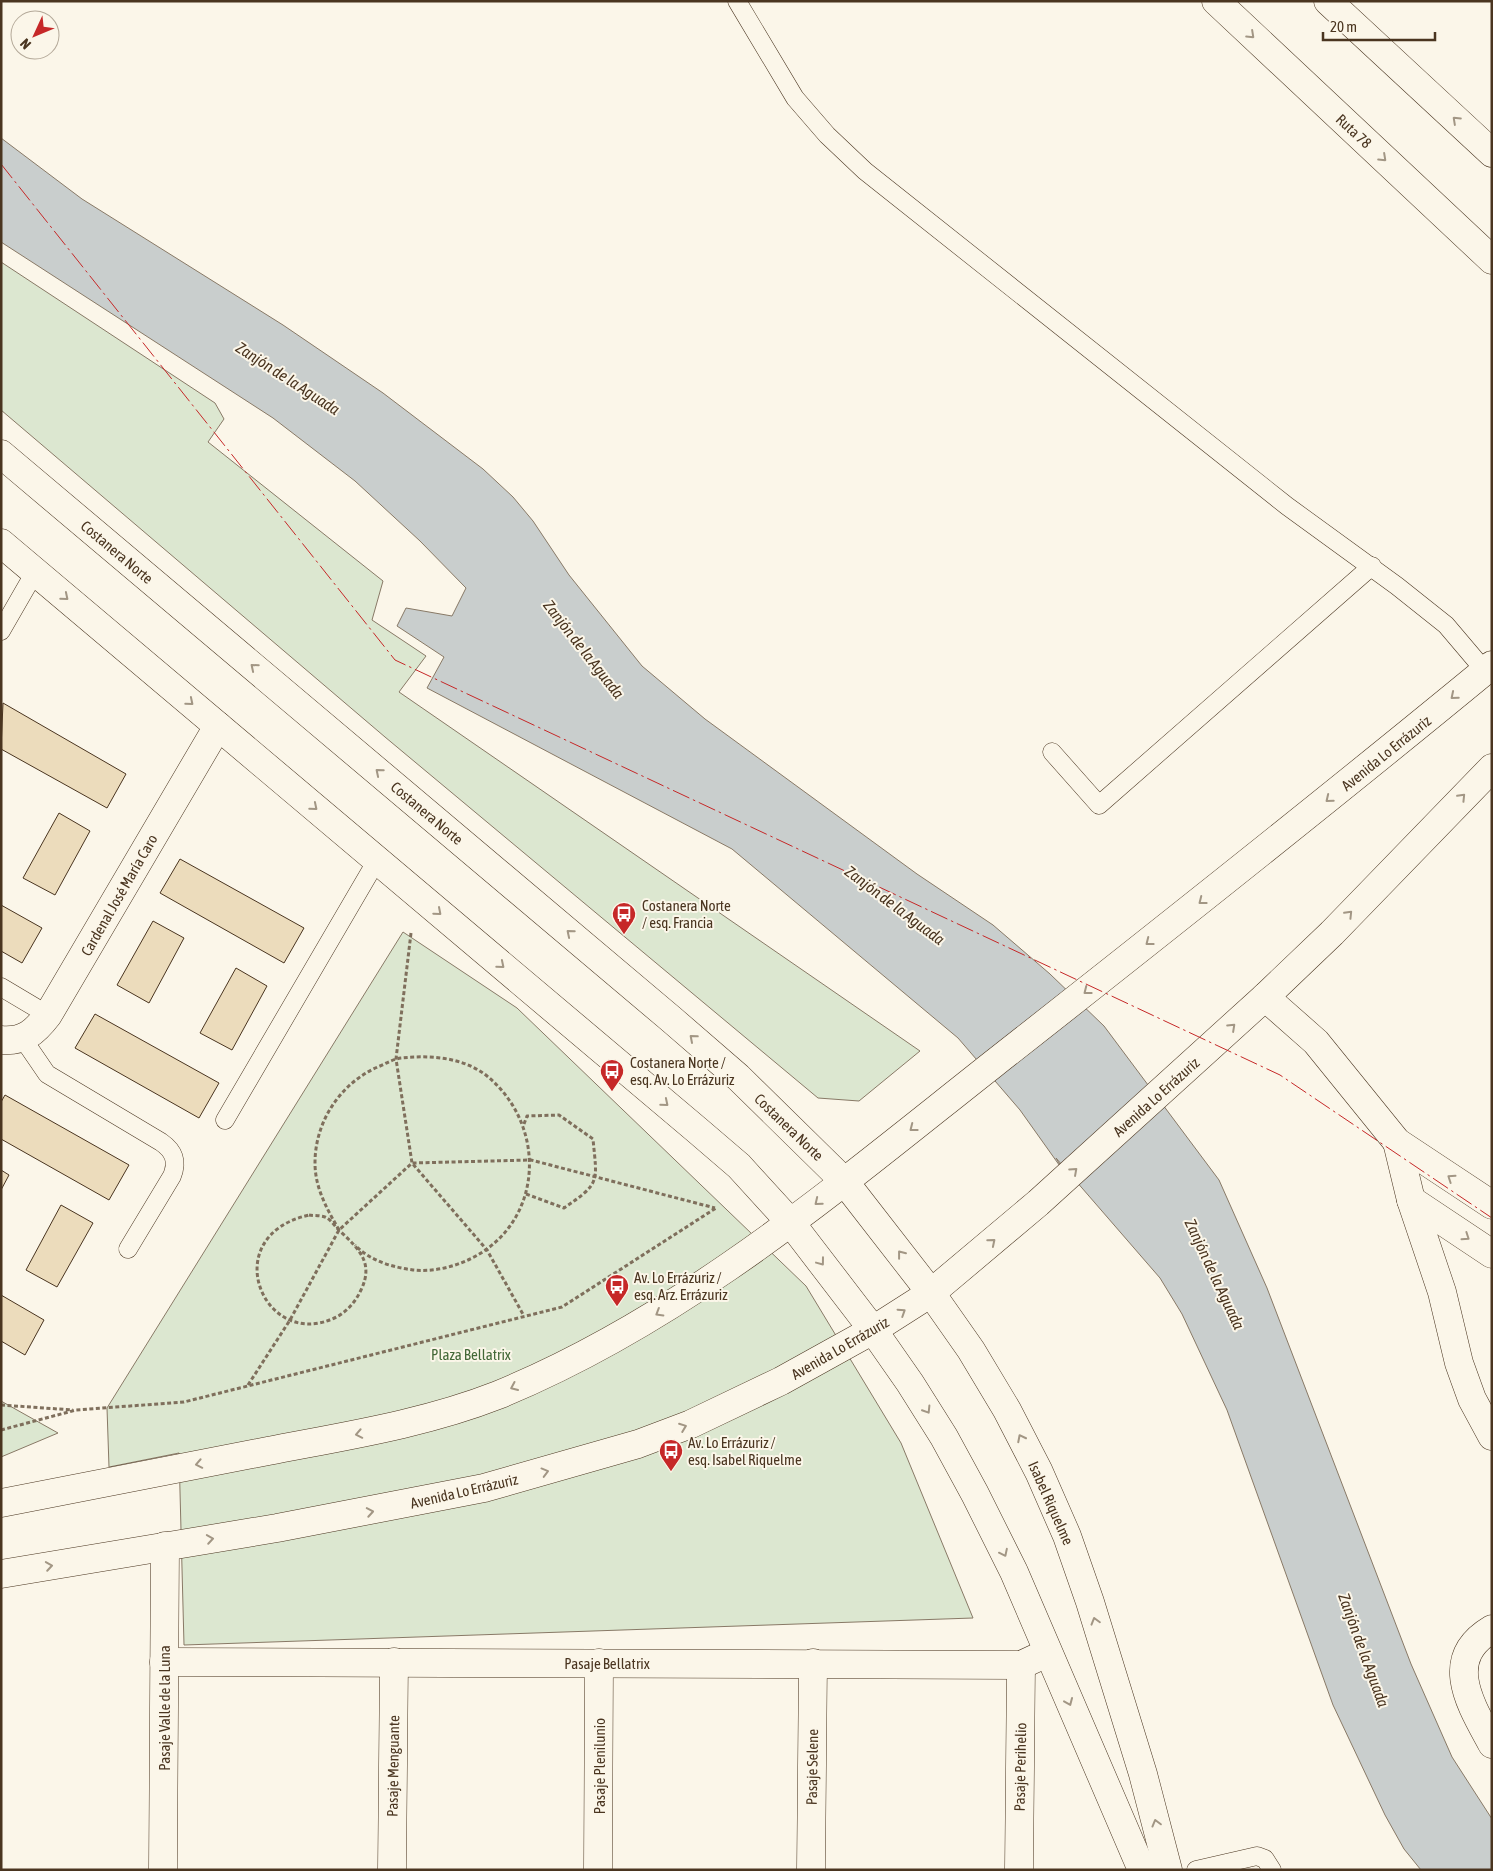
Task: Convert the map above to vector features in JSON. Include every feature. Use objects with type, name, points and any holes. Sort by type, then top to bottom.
[{"type":"main road","name":"Ruta 78","points":[[1216,1],[1492,260]]},
{"type":"main road","points":[[1328,1],[1492,153]]},
{"type":"main road","name":"Costanera Norte","points":[[1,454],[672,1019],[738,1077],[844,1181]]},
{"type":"main road","points":[[1,543],[718,1148],[738,1166],[791,1223],[873,1330],[910,1383],[975,1494],[1014,1572],[1047,1653],[1142,1870]]},
{"type":"main road","name":"Avenida Lo Errázuriz","points":[[1,1503],[366,1432],[466,1407],[581,1357],[640,1325],[696,1290],[791,1223],[1258,857],[1488,668]]},
{"type":"main road","name":"Cardenal José María Caro","points":[[12,1040],[36,1032],[48,1015],[218,726]]},
{"type":"main road","name":"Avenida Lo Errázuriz","points":[[1,1574],[381,1510],[484,1488],[561,1468],[638,1444],[700,1420],[781,1382],[873,1330],[931,1293],[1038,1204],[1265,997],[1332,933],[1490,774]]},
{"type":"main road","points":[[1265,997],[1316,1042],[1397,1142],[1492,1205]]},
{"type":"main road","points":[[1397,1142],[1411,1200],[1442,1292],[1459,1363],[1472,1398],[1492,1436]]},
{"type":"main road","name":"Isabel Riquelme","points":[[844,1181],[931,1293],[971,1350],[1007,1410],[1039,1472],[1067,1536],[1090,1602],[1143,1774],[1168,1870]]},
{"type":"main road","points":[[1411,1200],[1492,1254]]},
{"type":"main road","name":"Pasaje Valle de la Luna","points":[[163,1870],[165,1546]]},
{"type":"main road","points":[[1492,1629],[1471,1645],[1463,1667],[1469,1698],[1492,1744]]},
{"type":"main road","name":"Pasaje Bellatrix","points":[[164,1662],[1021,1665],[1047,1653]]},
{"type":"main road","name":"Pasaje Menguante","points":[[392,1870],[394,1662]]},
{"type":"main road","name":"Pasaje Plenilunio","points":[[598,1870],[599,1663]]},
{"type":"main road","name":"Pasaje Selene","points":[[811,1870],[813,1664]]},
{"type":"main road","name":"Pasaje Perihelio","points":[[1019,1870],[1021,1665]]},
{"type":"lane","points":[[737,1],[795,98],[827,135],[865,171],[1287,506],[1372,566],[1446,625],[1488,668]]},
{"type":"lane","points":[[1052,752],[1099,805],[1372,566]]},
{"type":"lane","points":[[1,631],[36,572]]},
{"type":"lane","points":[[225,1120],[377,860]]},
{"type":"lane","points":[[1,987],[48,1015]]},
{"type":"lane","points":[[12,1040],[47,1074],[170,1148],[175,1158],[172,1176],[128,1249]]},
{"type":"lane","points":[[1196,1870],[1257,1856],[1265,1858],[1272,1870]]},
{"type":"path","points":[[416,893],[396,1058],[412,1163],[487,1250],[524,1316]]},
{"type":"path","points":[[338,1230],[321,1199],[315,1164],[320,1128],[337,1097],[364,1072],[396,1058],[428,1055],[458,1061],[486,1076],[508,1098],[523,1125],[531,1160],[526,1194],[512,1225],[487,1250],[458,1265],[426,1271],[392,1267],[362,1253],[355,1245]]},
{"type":"path","points":[[523,1125],[527,1116],[558,1114],[593,1139],[596,1176],[588,1192],[564,1208],[526,1194]]},
{"type":"path","points":[[1,1405],[76,1410],[184,1402],[248,1386],[524,1316],[562,1306],[716,1208],[531,1160],[412,1163],[338,1230],[290,1320],[248,1386]]},
{"type":"path","points":[[308,1215],[327,1218],[355,1245],[363,1254],[365,1272],[362,1289],[353,1304],[340,1316],[324,1323],[307,1324],[290,1320],[274,1310],[263,1296],[257,1278],[257,1260],[263,1243],[275,1229],[291,1219],[308,1215]]},
{"type":"path","points":[[1,1430],[76,1410]]},
{"type":"green space","points":[[1,262],[215,403],[224,419],[208,442],[383,581],[372,620],[426,656],[399,692],[920,1051],[859,1101],[818,1098],[385,737],[1,410]]},
{"type":"green space","name":"Plaza Bellatrix","points":[[403,932],[517,1008],[806,1286],[901,1443],[973,1618],[184,1645],[179,1453],[109,1467],[107,1408]]},
{"type":"green space","points":[[1,1401],[58,1433],[1,1457]]},
{"type":"water","name":"Zanjón de la Aguada","points":[[1,138],[82,199],[283,325],[383,393],[483,469],[513,497],[533,521],[569,575],[642,666],[705,719],[917,874],[993,925],[1050,974],[1104,1026],[1219,1180],[1267,1288],[1411,1664],[1452,1757],[1492,1819],[1492,1870],[1421,1870],[1404,1849],[1385,1815],[1333,1705],[1227,1410],[1182,1314],[1160,1278],[1056,1158],[1067,1176],[1020,1110],[958,1038],[732,849],[427,688],[444,657],[397,626],[406,608],[452,616],[466,588],[420,541],[355,481],[273,418],[1,242]]},
{"type":"building","points":[[3,703],[126,774],[107,808],[1,749]]},
{"type":"building","points":[[59,813],[90,831],[55,895],[23,878]]},
{"type":"building","points":[[180,859],[304,928],[284,963],[160,893]]},
{"type":"building","points":[[1,905],[42,928],[22,963],[1,951]]},
{"type":"building","points":[[153,921],[184,938],[149,1003],[117,985]]},
{"type":"building","points":[[236,968],[267,986],[232,1050],[200,1033]]},
{"type":"building","points":[[95,1014],[219,1083],[199,1118],[75,1048]]},
{"type":"building","points":[[5,1095],[129,1165],[109,1200],[1,1139],[1,1102]]},
{"type":"building","points":[[1,1170],[9,1175],[1,1190]]},
{"type":"building","points":[[61,1205],[93,1223],[57,1287],[26,1270]]},
{"type":"building","points":[[1,1295],[44,1320],[25,1355],[1,1341]]},
{"type":"power","points":[[1,164],[395,660],[1280,1075],[1492,1218]]},
{"type":"place","name":"Costanera Norte / esq. Francia","points":[[624,935]]},
{"type":"place","name":"Costanera Norte / esq. Av. Lo Errázuriz","points":[[612,1092]]},
{"type":"place","name":"Av. Lo Errázuriz / esq. Arz. Errázuriz","points":[[617,1307]]},
{"type":"place","name":"Av. Lo Errázuriz / esq. Isabel Riquelme","points":[[671,1472]]}]
